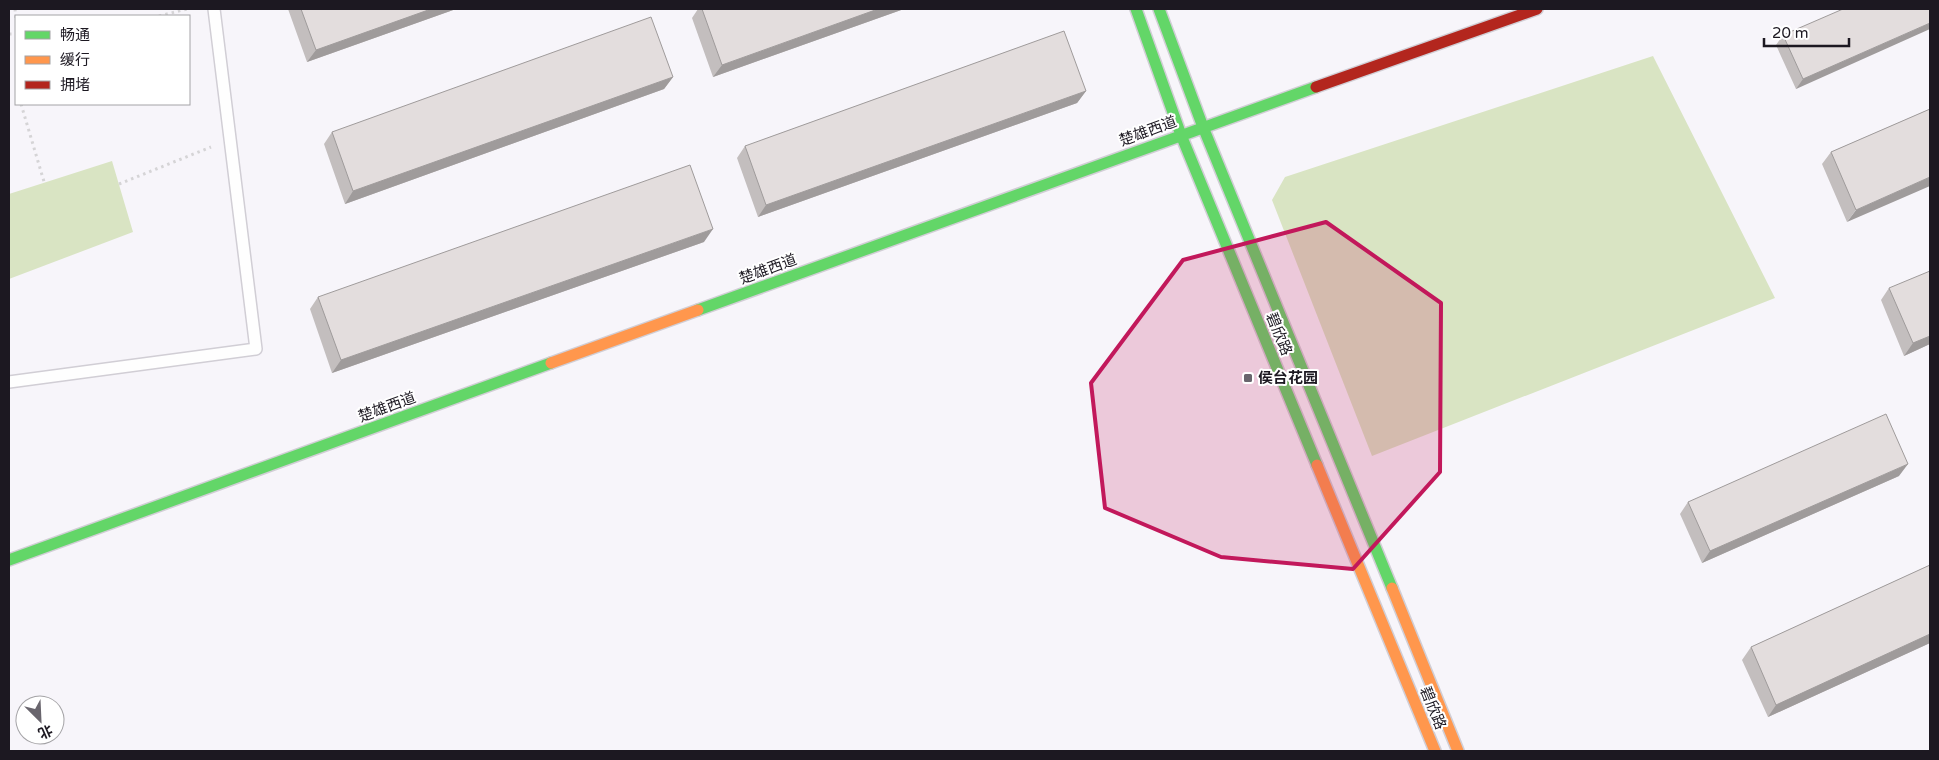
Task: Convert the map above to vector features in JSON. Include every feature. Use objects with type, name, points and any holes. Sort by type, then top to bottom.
[{"type":"street","name":"碧欣路","points":[[1136,9],[1181,135],[1435,751]]},
{"type":"street","name":"碧欣路","points":[[1159,9],[1203,127],[1458,751]]},
{"type":"street","name":"楚雄西道","points":[[9,560],[1203,127],[1537,9]]},
{"type":"lane","points":[[9,382],[256,349],[214,9]]},
{"type":"path","points":[[163,15],[188,9]]},
{"type":"path","points":[[21,105],[44,185]]},
{"type":"path","points":[[119,184],[230,140]]},
{"type":"highlighted area","points":[[1326,222],[1441,303],[1440,472],[1353,569],[1221,557],[1105,508],[1091,383],[1183,260]]},
{"type":"green space","points":[[1653,56],[1775,298],[1372,456],[1272,200],[1285,177]]},
{"type":"green space","points":[[112,161],[133,232],[9,279],[9,194]]},
{"type":"building","points":[[301,9],[431,9],[316,50]]},
{"type":"building","points":[[702,9],[878,9],[722,65]]},
{"type":"building","points":[[1843,9],[1930,9],[1930,23],[1803,79],[1783,35]]},
{"type":"building","points":[[651,17],[673,77],[353,191],[332,132]]},
{"type":"building","points":[[1064,31],[1086,91],[766,205],[745,146]]},
{"type":"building","points":[[1930,109],[1930,177],[1856,210],[1831,152]]},
{"type":"building","points":[[690,165],[713,229],[341,360],[318,297]]},
{"type":"building","points":[[1930,271],[1930,336],[1913,343],[1889,288]]},
{"type":"building","points":[[1886,414],[1908,464],[1710,551],[1688,502]]},
{"type":"building","points":[[1930,565],[1930,634],[1776,705],[1751,647]]},
{"type":"traffic: fast","points":[[1136,9],[1181,135],[1317,465]]},
{"type":"traffic: fast","points":[[1159,9],[1203,127],[1392,588]]},
{"type":"traffic: fast","points":[[698,310],[1316,87]]},
{"type":"traffic: fast","points":[[9,560],[551,363]]},
{"type":"traffic: slow","points":[[551,363],[698,310]]},
{"type":"traffic: slow","points":[[1317,465],[1435,751]]},
{"type":"traffic: slow","points":[[1392,588],[1458,751]]},
{"type":"traffic: jam","points":[[1316,87],[1537,9]]},
{"type":"place","name":"侯台花园","points":[[1248,378]]}]
